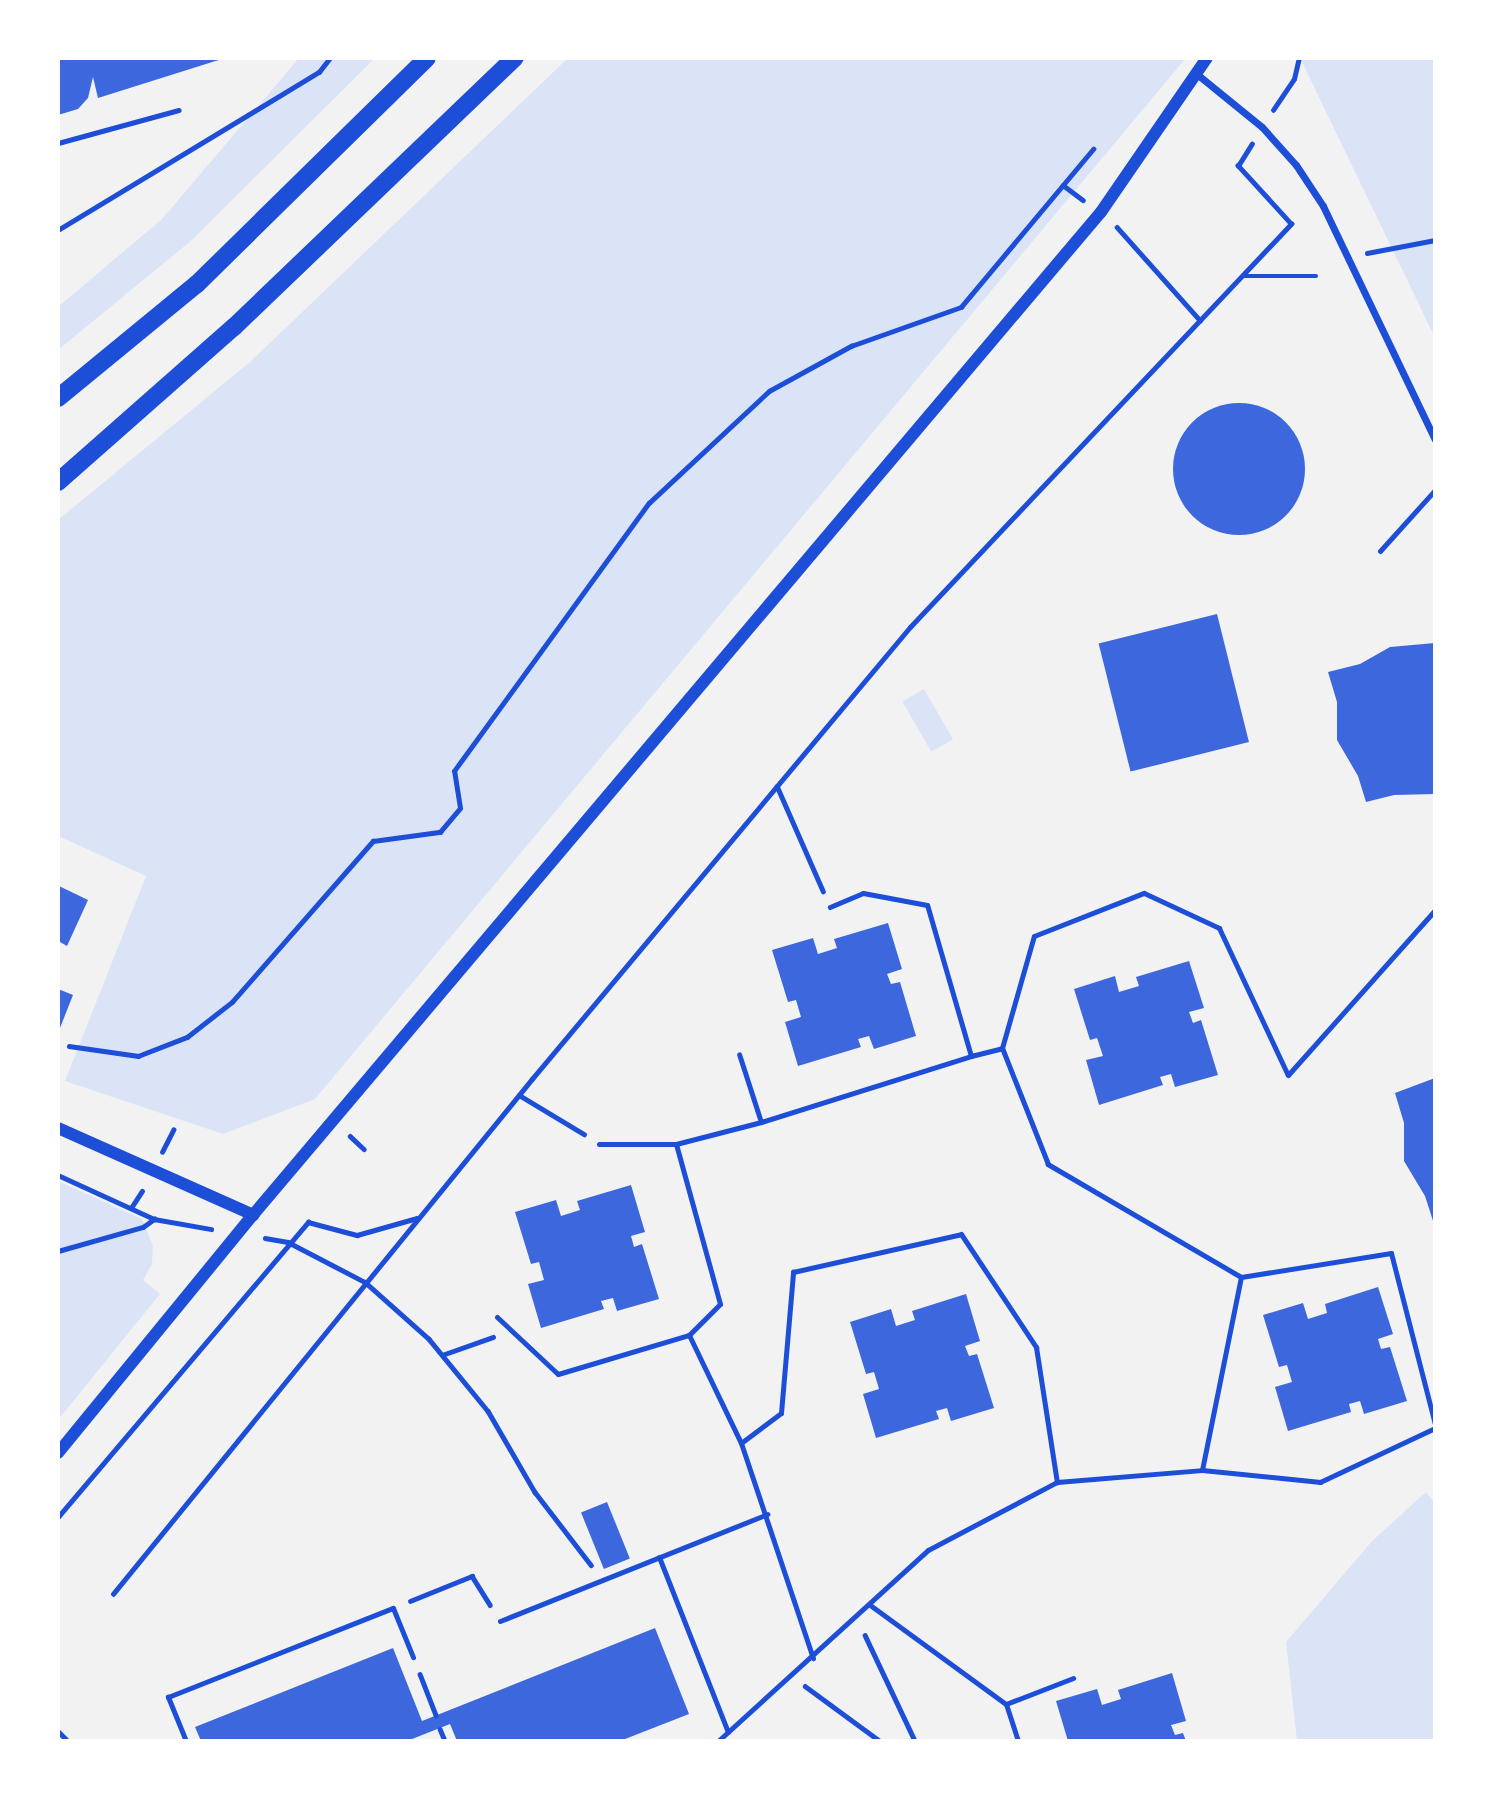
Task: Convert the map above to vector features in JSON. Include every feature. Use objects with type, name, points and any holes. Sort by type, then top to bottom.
[{"type":"main road","points":[[58,398],[197,284],[427,58]]},
{"type":"main road","points":[[58,482],[234,327],[515,58]]},
{"type":"street","points":[[58,1453],[237,1234],[1101,212],[1198,75],[1207,58]]},
{"type":"street","points":[[1198,75],[1262,127],[1296,165],[1349,256],[1435,440]]},
{"type":"street","points":[[58,1128],[253,1215]]},
{"type":"lane","points":[[58,143],[179,110]]},
{"type":"lane","points":[[1380,551],[1435,490]]},
{"type":"lane","points":[[830,907],[863,893],[926,905],[971,1056]]},
{"type":"lane","points":[[718,1741],[857,1618],[928,1550],[1057,1482],[1202,1470],[1320,1482],[1435,1426],[1391,1253],[1241,1277],[1048,1164],[1002,1048],[1034,936],[1144,893],[1219,928],[1288,1075],[1435,909]]},
{"type":"lane","points":[[600,1144],[676,1144],[761,1122],[1002,1048]]},
{"type":"lane","points":[[739,1054],[761,1122]]},
{"type":"lane","points":[[497,1317],[558,1374],[688,1335],[720,1304],[676,1144]]},
{"type":"lane","points":[[741,1443],[781,1413],[793,1272],[961,1234],[1036,1347],[1057,1482]]},
{"type":"lane","points":[[1202,1470],[1241,1277]]},
{"type":"lane","points":[[688,1335],[741,1443],[767,1514],[813,1658]]},
{"type":"lane","points":[[500,1621],[767,1514]]},
{"type":"lane","points":[[659,1557],[728,1732]]},
{"type":"lane","points":[[870,1605],[1006,1704],[1018,1741]]},
{"type":"lane","points":[[186,1741],[169,1698],[393,1608],[413,1657]]},
{"type":"lane","points":[[1006,1704],[1073,1678]]},
{"type":"path","points":[[58,230],[318,72],[330,58]]},
{"type":"path","points":[[113,1594],[519,1094],[910,627],[1291,224],[1238,166],[1294,79],[1299,58]]},
{"type":"path","points":[[69,1046],[138,1056],[187,1037],[232,1002],[373,841],[440,832],[460,808],[454,771],[659,494],[769,391],[850,346],[961,307],[1093,149]]},
{"type":"path","points":[[1063,186],[1101,212],[1136,245],[1200,320]]},
{"type":"path","points":[[1349,256],[1435,240]]},
{"type":"path","points":[[1242,276],[1316,276]]},
{"type":"path","points":[[777,786],[830,907]]},
{"type":"path","points":[[519,1094],[600,1144]]},
{"type":"path","points":[[58,1175],[154,1219],[288,1242],[365,1282],[442,1355],[488,1411],[535,1492],[602,1580]]},
{"type":"path","points":[[58,1517],[307,1222],[357,1234],[418,1217]]},
{"type":"path","points":[[58,1251],[144,1227],[154,1219]]},
{"type":"path","points":[[442,1355],[510,1330]]},
{"type":"path","points":[[393,1608],[472,1576],[500,1621]]},
{"type":"path","points":[[857,1618],[915,1741]]},
{"type":"path","points":[[413,1657],[436,1715]]},
{"type":"path","points":[[792,1676],[880,1741]]},
{"type":"path","points":[[439,1728],[445,1741]]},
{"type":"path","points":[[58,1731],[68,1741]]},
{"type":"shaded area","points":[[299,58],[375,58],[192,240],[58,350],[58,307],[162,219]]},
{"type":"shaded area","points":[[568,58],[1186,58],[315,1099],[223,1134],[65,1081],[146,876],[58,836],[58,520],[251,361]]},
{"type":"shaded area","points":[[1300,58],[1435,58],[1435,338],[1399,263]]},
{"type":"shaded area","points":[[924,689],[953,739],[931,752],[902,702]]},
{"type":"shaded area","points":[[58,1181],[142,1219],[153,1246],[152,1264],[143,1280],[160,1294],[58,1420]]},
{"type":"shaded area","points":[[1426,1492],[1435,1503],[1435,1741],[1297,1741],[1286,1642],[1372,1541]]},
{"type":"building","points":[[58,58],[225,58],[98,98],[93,77],[88,98],[78,109],[58,115]]},
{"type":"building","points":[[1239,403],[1264,408],[1285,423],[1300,444],[1305,469],[1300,494],[1285,515],[1264,530],[1239,535],[1214,530],[1193,515],[1178,494],[1173,469],[1178,444],[1193,423],[1214,408]]},
{"type":"building","points":[[1217,614],[1249,742],[1131,772],[1099,644]]},
{"type":"building","points":[[1435,643],[1435,794],[1394,795],[1366,802],[1358,776],[1337,740],[1337,702],[1328,672],[1360,664],[1390,647]]},
{"type":"building","points":[[59,886],[88,900],[67,946],[60,942],[58,947]]},
{"type":"building","points":[[888,923],[902,969],[887,974],[891,984],[900,982],[916,1036],[874,1049],[869,1036],[858,1039],[861,1047],[798,1066],[785,1022],[801,1017],[796,1000],[788,1002],[772,950],[813,938],[818,954],[837,948],[834,939]]},
{"type":"building","points":[[1189,961],[1204,1008],[1189,1012],[1193,1023],[1201,1020],[1218,1075],[1175,1087],[1171,1074],[1160,1077],[1163,1085],[1099,1105],[1086,1060],[1103,1056],[1097,1038],[1090,1040],[1074,989],[1115,976],[1119,992],[1139,986],[1136,977]]},
{"type":"building","points":[[58,989],[73,995],[58,1033]]},
{"type":"building","points":[[1435,1078],[1435,1227],[1425,1196],[1404,1161],[1404,1123],[1395,1093]]},
{"type":"building","points":[[631,1185],[645,1232],[631,1236],[634,1247],[642,1244],[659,1299],[617,1311],[613,1298],[601,1301],[604,1309],[541,1328],[528,1284],[544,1280],[539,1262],[531,1264],[515,1212],[556,1200],[561,1216],[580,1210],[577,1201]]},
{"type":"building","points":[[1378,1287],[1393,1334],[1378,1339],[1381,1349],[1390,1347],[1407,1401],[1364,1414],[1360,1401],[1349,1404],[1351,1412],[1288,1431],[1275,1387],[1292,1382],[1287,1365],[1279,1367],[1263,1315],[1303,1303],[1308,1319],[1327,1313],[1325,1304]]},
{"type":"building","points":[[966,1294],[980,1341],[965,1346],[969,1356],[977,1354],[994,1408],[951,1421],[947,1408],[936,1411],[939,1419],[876,1438],[863,1394],[879,1389],[874,1372],[866,1374],[850,1322],[891,1309],[896,1326],[915,1320],[912,1311]]},
{"type":"building","points":[[607,1502],[630,1559],[604,1569],[581,1512]]},
{"type":"building","points":[[655,1628],[689,1714],[620,1741],[457,1741],[450,1724],[407,1741],[201,1741],[195,1727],[393,1648],[422,1721]]},
{"type":"building","points":[[1172,1673],[1186,1721],[1171,1725],[1175,1735],[1183,1733],[1186,1741],[1068,1741],[1056,1701],[1097,1689],[1102,1705],[1121,1699],[1118,1690]]}]
